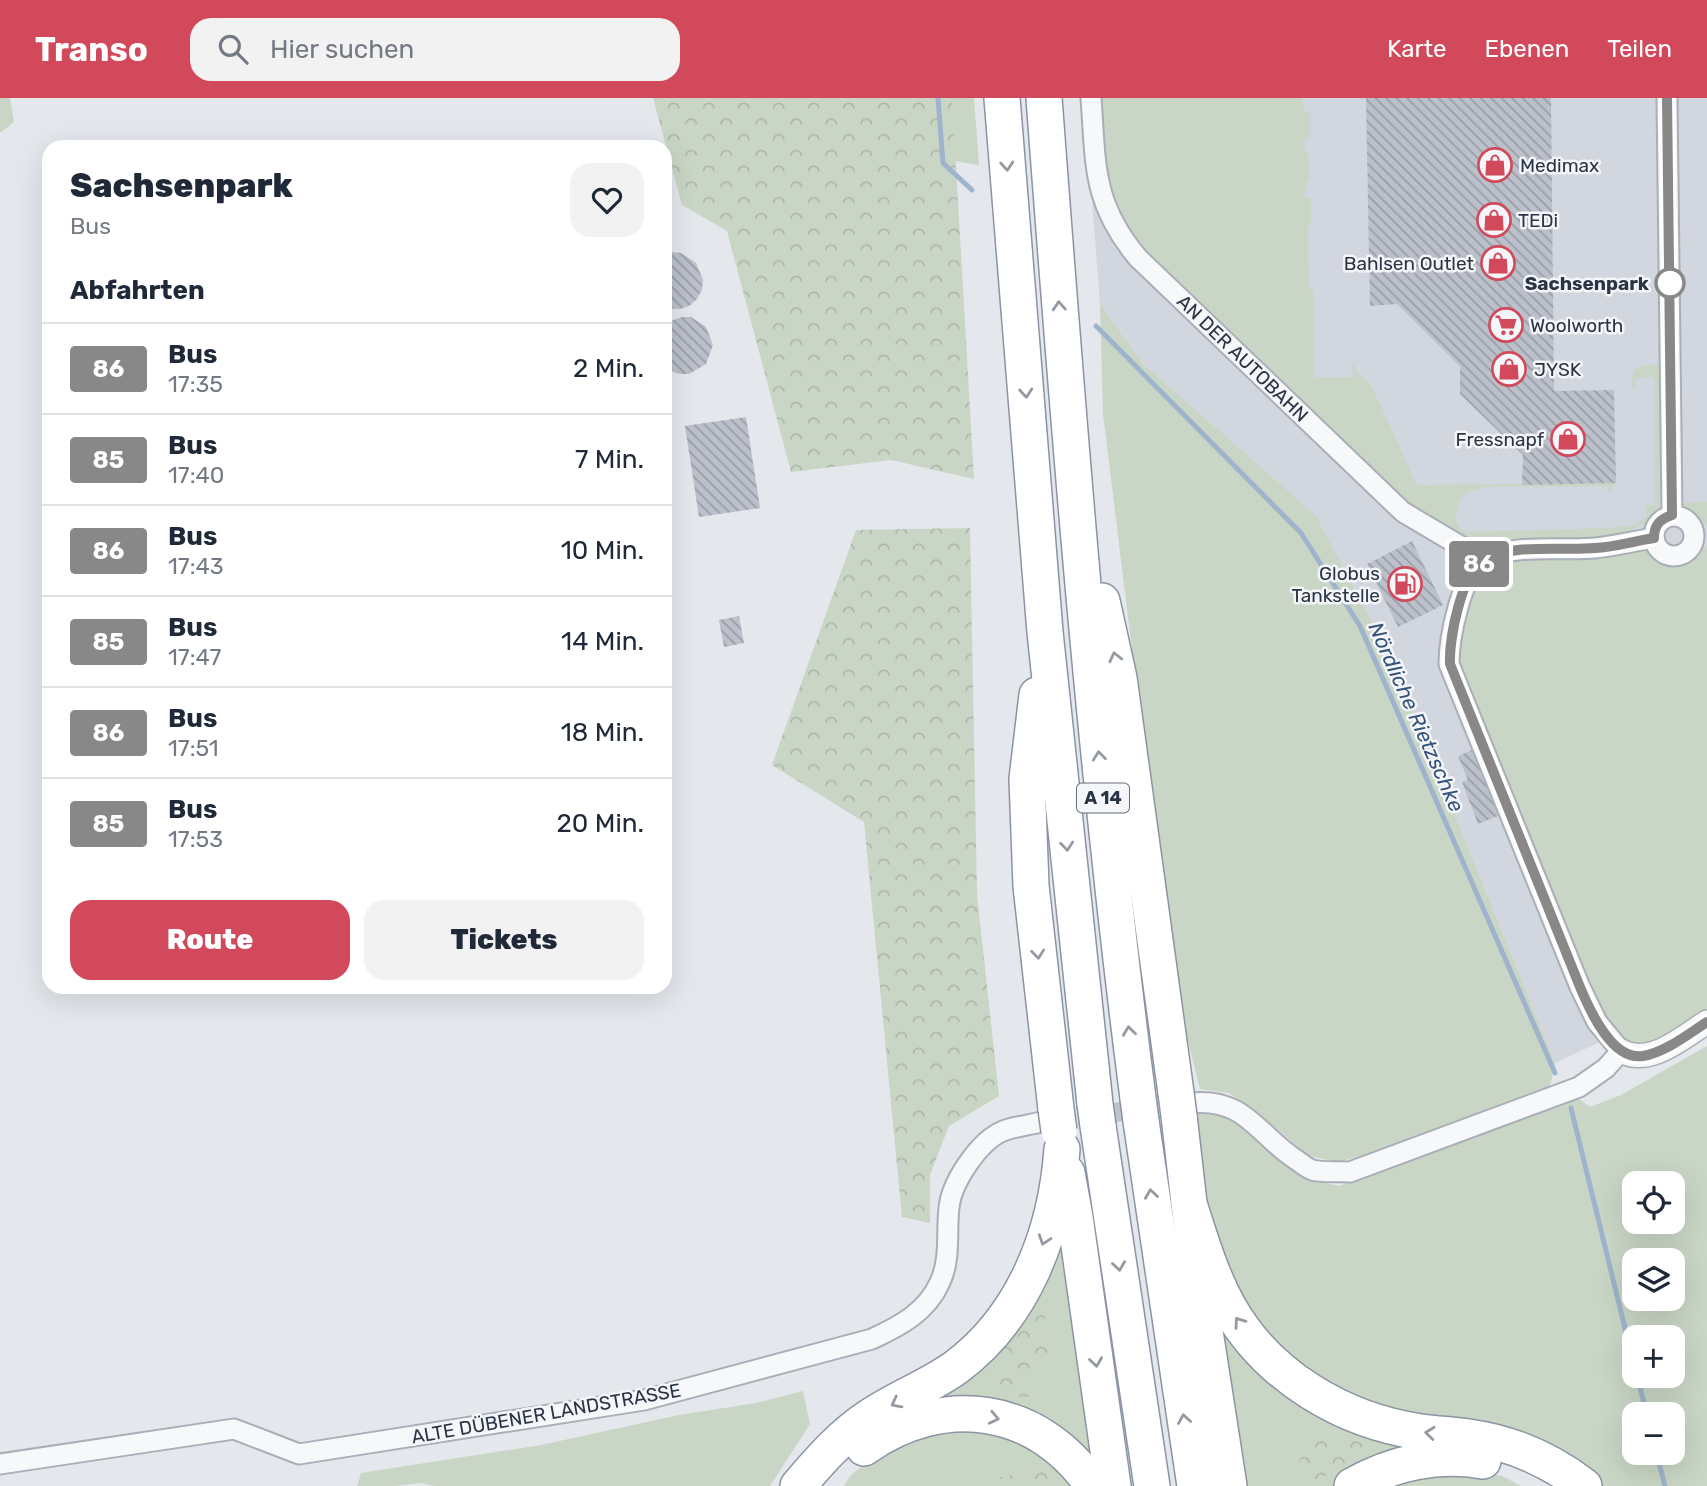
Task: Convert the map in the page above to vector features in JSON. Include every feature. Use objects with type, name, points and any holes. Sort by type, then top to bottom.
[{"type":"highway","name":"A 14","points":[[1002,98],[1045,632],[1096,1115],[1152,1486]]},
{"type":"highway","name":"A 14","points":[[1044,98],[1074,497],[1121,965],[1139,1110],[1195,1486]]},
{"type":"highway","points":[[1074,497],[1119,678],[1182,1104],[1200,1299],[1229,1486]]},
{"type":"highway","points":[[798,1486],[828,1451],[850,1431],[956,1367],[983,1343],[1010,1312],[1035,1267],[1049,1226],[1060,1181],[1031,886],[1027,779],[1045,632]]},
{"type":"highway","points":[[1055,1128],[1075,1217],[1113,1486]]},
{"type":"highway","points":[[1190,1207],[1208,1261],[1229,1307],[1253,1341],[1285,1374],[1331,1404],[1365,1418],[1422,1432],[1507,1444],[1556,1466],[1584,1486]]},
{"type":"highway","points":[[829,1486],[859,1452],[884,1433],[916,1420],[951,1413],[1000,1418],[1034,1432],[1051,1441],[1071,1458],[1093,1486]]},
{"type":"highway","points":[[1352,1486],[1396,1466],[1463,1457],[1509,1468],[1550,1486]]},
{"type":"street","name":"AN DER AUTOBAHN","points":[[1091,98],[1100,190],[1108,215],[1138,258],[1403,512],[1484,560]]},
{"type":"street","points":[[1667,98],[1672,515]]},
{"type":"street","points":[[1672,515],[1687,520],[1701,536],[1690,549],[1677,556],[1663,553],[1657,548],[1654,538],[1656,526],[1672,515]]},
{"type":"street","points":[[1654,538],[1597,548],[1504,553],[1484,560],[1473,569],[1466,582],[1449,645],[1450,664],[1589,1008],[1603,1031],[1621,1051],[1633,1056],[1643,1056],[1665,1048],[1707,1022]]},
{"type":"street","points":[[1182,1104],[1203,1101],[1228,1106],[1243,1113],[1289,1155],[1312,1170],[1350,1172],[1579,1087],[1606,1068],[1621,1051]]},
{"type":"street","name":"ALTE DÜBENER LANDSTRASSE","points":[[0,1464],[234,1429],[299,1454],[645,1400],[872,1339],[902,1325],[925,1306],[940,1282],[947,1255],[949,1205],[960,1177],[977,1152],[1001,1132],[1055,1128]]},
{"type":"shaded area","name":"Sachsenpark","points":[[1084,98],[1707,98],[1707,982],[1617,1034],[1555,1063],[1395,666],[1143,364],[1100,303]]},
{"type":"green space","points":[[0,98],[10,98],[14,122],[0,133]]},
{"type":"green space","points":[[653,98],[952,98],[974,479],[891,460],[791,472],[727,231],[682,205],[672,168],[672,140],[664,140]]},
{"type":"green space","points":[[952,98],[974,98],[979,165],[955,161]]},
{"type":"green space","points":[[1099,98],[1302,98],[1305,111],[1310,112],[1310,139],[1304,139],[1305,151],[1309,155],[1309,181],[1305,182],[1305,198],[1311,198],[1311,224],[1308,226],[1309,287],[1313,291],[1314,377],[1353,377],[1352,363],[1371,385],[1417,485],[1616,483],[1613,489],[1608,491],[1608,486],[1486,487],[1473,490],[1464,496],[1456,512],[1457,523],[1466,532],[1609,528],[1635,525],[1646,517],[1646,505],[1655,505],[1655,381],[1652,377],[1636,378],[1635,389],[1632,379],[1636,368],[1655,364],[1661,367],[1663,441],[1662,485],[1657,511],[1646,523],[1626,531],[1602,537],[1544,543],[1477,540],[1454,532],[1418,513],[1173,283],[1127,232],[1108,189]]},
{"type":"green space","points":[[1100,303],[1143,364],[1316,516],[1395,666],[1555,1063],[1550,1086],[1377,1152],[1338,1162],[1309,1156],[1263,1117],[1229,1093],[1200,1089],[1173,982],[1103,414]]},
{"type":"green space","points":[[1707,502],[1707,525],[1690,516],[1683,503]]},
{"type":"green space","points":[[970,528],[977,895],[999,1096],[949,1126],[930,1175],[930,1223],[902,1217],[864,822],[772,765],[856,530]]},
{"type":"green space","points":[[1707,547],[1707,1008],[1660,1037],[1633,1045],[1617,1034],[1596,1005],[1458,664],[1459,635],[1477,580],[1493,565],[1516,559],[1599,557],[1647,550],[1671,561],[1683,559]]},
{"type":"green space","points":[[1707,1046],[1707,1486],[1595,1486],[1367,1409],[1286,1366],[1248,1321],[1213,1248],[1196,1110],[1225,1113],[1248,1127],[1280,1161],[1304,1178],[1339,1186],[1574,1096],[1590,1107],[1621,1095]]},
{"type":"green space","points":[[1066,1236],[1103,1464],[925,1399],[1055,1239]],"holes":[[[1044,1309],[1050,1356],[1035,1368]]]},
{"type":"green space","points":[[1044,1308],[1050,1356],[1035,1368],[1035,1397],[996,1396],[994,1366],[1004,1348]]},
{"type":"green space","points":[[1214,1314],[1252,1355],[1433,1441],[1335,1486],[1239,1486]]},
{"type":"green space","points":[[803,1391],[810,1424],[770,1486],[434,1486],[422,1483],[357,1486],[361,1473],[541,1445],[679,1415],[756,1403]]},
{"type":"green space","points":[[950,1428],[1021,1438],[1082,1486],[1056,1486],[1048,1467],[967,1486],[844,1486],[851,1475],[889,1444]]},
{"type":"green space","points":[[1318,1432],[1364,1443],[1367,1451],[1312,1484],[1293,1482],[1300,1459]]},
{"type":"green space","points":[[1048,1467],[1056,1486],[967,1486],[971,1484]]},
{"type":"green space","points":[[1456,1468],[1502,1476],[1521,1486],[1371,1486]]},
{"type":"building","name":"Sachsenpark","points":[[1366,98],[1551,98],[1554,391],[1614,390],[1616,483],[1522,485],[1523,455],[1460,394],[1460,366],[1397,304],[1370,306]]},
{"type":"building","points":[[672,252],[681,253],[696,263],[703,280],[697,299],[680,309],[672,308]]},
{"type":"building","points":[[691,317],[706,327],[713,345],[706,364],[689,374],[672,371],[672,321]]},
{"type":"building","points":[[746,417],[760,508],[699,517],[685,426]]},
{"type":"building","name":"Globus Tankstelle","points":[[1412,541],[1443,605],[1398,627],[1367,564]]},
{"type":"building","points":[[739,616],[744,643],[724,647],[719,620]]},
{"type":"building","points":[[1472,750],[1498,816],[1478,824],[1462,782],[1468,780],[1458,756]]},
{"type":"waterway","name":"Nördliche Rietzschke","points":[[938,98],[943,163],[972,190]]},
{"type":"waterway","name":"Nördliche Rietzschke","points":[[1096,326],[1301,533],[1360,626],[1555,1073]]},
{"type":"waterway","name":"Nördliche Rietzschke","points":[[1571,1108],[1624,1325]]},
{"type":"waterway","name":"Nördliche Rietzschke","points":[[1640,1388],[1644,1402]]},
{"type":"waterway","name":"Nördliche Rietzschke","points":[[1659,1465],[1665,1486]]},
{"type":"tunnel","points":[[1049,1121],[1186,1103]]},
{"type":"bus line","name":"86","points":[[1667,98],[1672,515],[1660,520],[1654,538],[1597,548],[1504,553],[1484,560],[1473,569],[1466,582],[1449,645],[1450,664],[1580,987],[1597,1022],[1621,1051],[1627,1055],[1643,1056],[1665,1048],[1707,1022]]},
{"type":"place","name":"Medimax","points":[[1495,165]]},
{"type":"place","name":"TEDi","points":[[1494,220]]},
{"type":"place","name":"Bahlsen Outlet","points":[[1498,263]]},
{"type":"place","name":"Sachsenpark","points":[[1670,283]]},
{"type":"place","name":"Woolworth","points":[[1506,325]]},
{"type":"place","name":"JYSK","points":[[1509,369]]},
{"type":"place","name":"Fressnapf","points":[[1568,439]]},
{"type":"place","name":"Globus Tankstelle","points":[[1405,584]]}]
